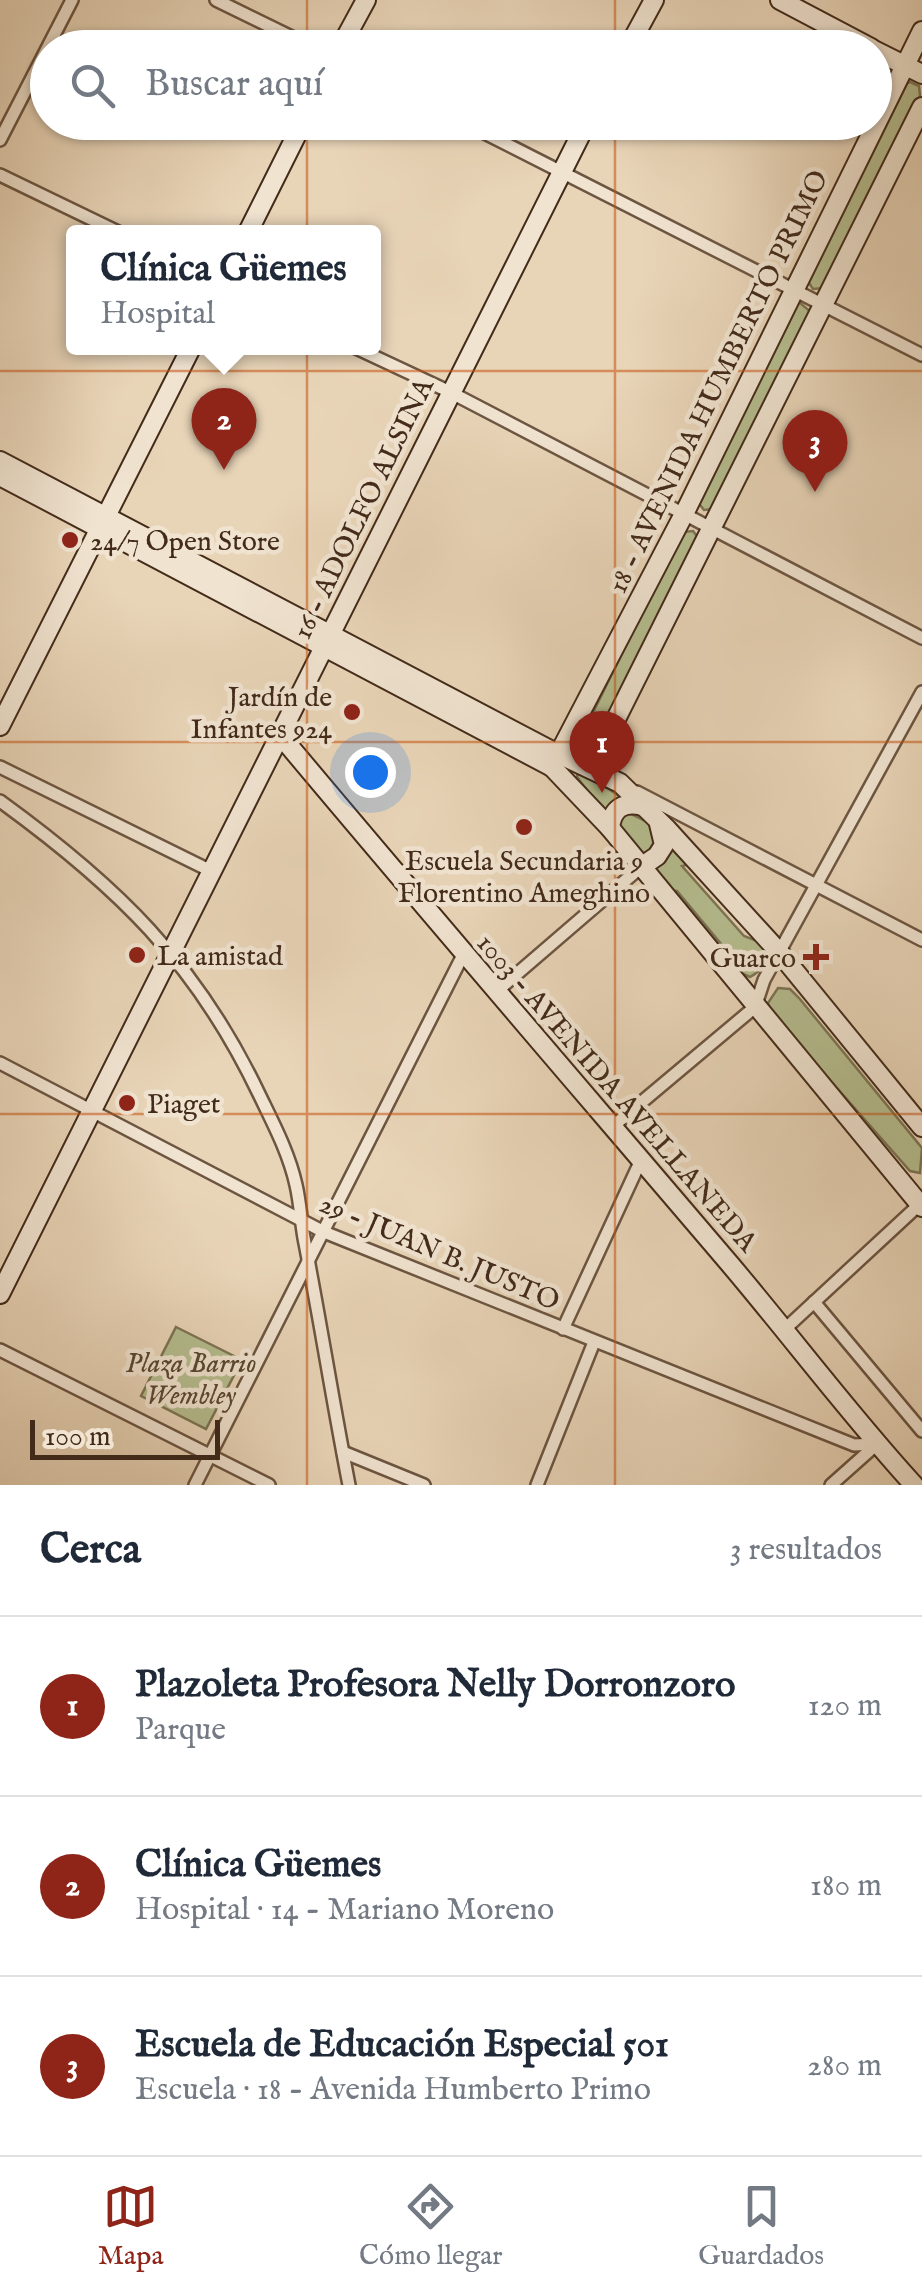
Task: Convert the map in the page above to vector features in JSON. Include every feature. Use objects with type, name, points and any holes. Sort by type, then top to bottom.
[{"type":"street","points":[[57,30],[72,0]]},
{"type":"street","points":[[216,0],[277,30]]},
{"type":"street","points":[[350,30],[366,0]]},
{"type":"street","points":[[638,30],[654,0]]},
{"type":"street","points":[[780,0],[838,30]]},
{"type":"street","name":"18 - AVENIDA HUMBERTO PRIMO","points":[[892,108],[913,70],[922,31]]},
{"type":"street","points":[[0,140],[30,82]]},
{"type":"street","name":"18 - AVENIDA HUMBERTO PRIMO","points":[[591,769],[922,107]]},
{"type":"street","points":[[252,225],[294,140]]},
{"type":"street","points":[[498,140],[922,355]]},
{"type":"street","name":"16 - ADOLFO ALSINA","points":[[0,1294],[578,140]]},
{"type":"street","name":"18 - AVENIDA HUMBERTO PRIMO","points":[[556,761],[684,514],[794,288],[875,140]]},
{"type":"street","points":[[0,175],[104,225]]},
{"type":"street","points":[[0,726],[188,355]]},
{"type":"street","points":[[371,355],[450,392],[922,638]]},
{"type":"street","points":[[0,461],[104,523]]},
{"type":"street","points":[[0,476],[104,523],[556,761],[591,769],[620,783],[922,940]]},
{"type":"street","points":[[612,1126],[755,1008],[764,980],[922,692]]},
{"type":"street","name":"1003 - AVENIDA AVELLANEDA","points":[[280,735],[914,1485]]},
{"type":"street","points":[[556,761],[755,1008],[921,1204],[785,1329]]},
{"type":"street","points":[[0,767],[211,871]]},
{"type":"street","points":[[620,783],[780,952],[922,1128]]},
{"type":"street","points":[[0,801],[42,831],[112,892],[172,951],[216,1011],[278,1133],[296,1184],[349,1485]]},
{"type":"street","points":[[610,828],[619,807],[631,803],[643,806]]},
{"type":"street","points":[[497,992],[657,856],[664,846],[657,820]]},
{"type":"street","points":[[195,1485],[463,955]]},
{"type":"street","name":"29 - JUAN B. JUSTO","points":[[0,1063],[324,1232],[854,1445],[876,1444]]},
{"type":"street","points":[[563,1330],[641,1160]]},
{"type":"street","points":[[814,1302],[922,1431]]},
{"type":"street","points":[[537,1485],[594,1342]]},
{"type":"street","points":[[0,1350],[269,1485]]},
{"type":"street","points":[[830,1485],[876,1444]]},
{"type":"street","points":[[343,1452],[424,1485]]},
{"type":"green space","points":[[905,84],[919,86],[920,96],[824,288],[813,289],[807,280],[877,140],[892,140],[892,110]]},
{"type":"green space","points":[[800,303],[811,312],[714,509],[704,510],[697,501],[795,304]]},
{"type":"green space","points":[[693,531],[699,539],[595,749],[585,749],[579,741],[680,536]]},
{"type":"green space","points":[[578,771],[624,799],[605,814],[577,777]]},
{"type":"green space","points":[[629,813],[649,823],[657,835],[651,855],[640,856],[614,826],[622,815]]},
{"type":"green space","points":[[670,839],[691,864],[682,866],[744,936],[757,941],[765,950],[762,966],[750,977],[734,970],[737,963],[677,891],[663,890],[656,882],[654,868],[670,853]]},
{"type":"green space","points":[[778,988],[790,989],[799,998],[922,1148],[920,1173],[910,1171],[770,1012],[768,1003]]},
{"type":"green space","name":"Plaza Barrio Wembley","points":[[176,1327],[242,1360],[206,1429],[141,1396]]},
{"type":"place","name":"Clínica Güemes","points":[[224,470]]},
{"type":"place","name":"Escuela de Educación Especial 501","points":[[815,492]]},
{"type":"place","name":"24/7 Open Store","points":[[70,540]]},
{"type":"place","name":"Jardín de Infantes 924","points":[[352,712]]},
{"type":"place","name":"Plazoleta Profesora Nelly Dorronzoro","points":[[602,793]]},
{"type":"place","name":"Escuela Secundaria 9 Florentino Ameghino","points":[[524,827]]},
{"type":"place","name":"La amistad","points":[[137,955]]},
{"type":"place","name":"Guarco","points":[[816,957]]},
{"type":"place","name":"Piaget","points":[[127,1103]]}]
